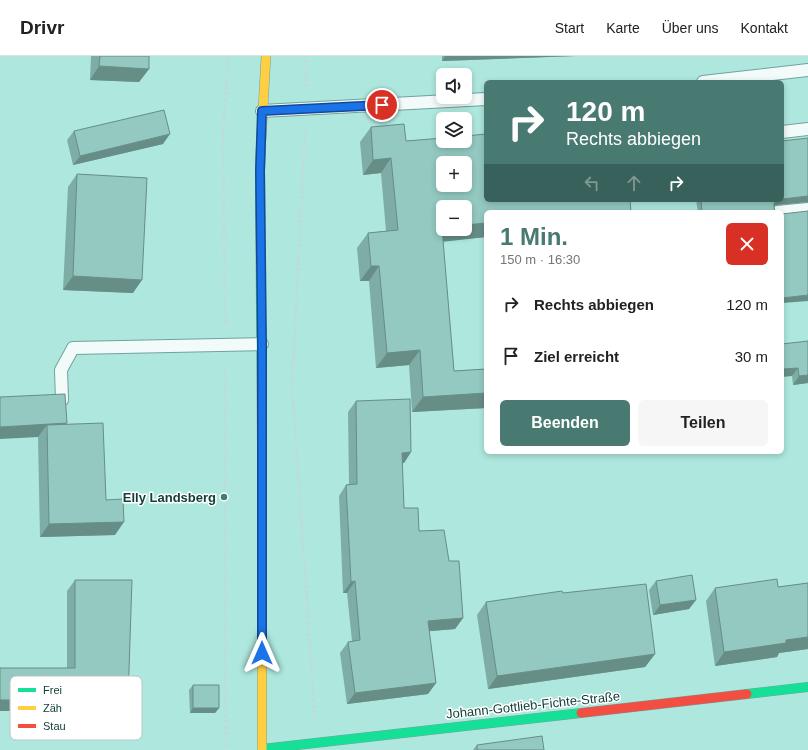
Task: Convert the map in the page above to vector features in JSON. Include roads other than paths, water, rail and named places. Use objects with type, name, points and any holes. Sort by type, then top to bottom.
[{"type":"main road","points":[[262,750],[262,344],[260,171],[266,56]]},
{"type":"main road","name":"Johann-Gottlieb-Fichte-Straße","points":[[262,750],[808,688]]},
{"type":"lane","points":[[720,80],[808,70]]},
{"type":"lane","points":[[262,111],[484,99]]},
{"type":"lane","points":[[784,132],[808,129]]},
{"type":"lane","points":[[784,211],[808,209]]},
{"type":"lane","points":[[62,400],[61,370],[73,348],[262,344]]},
{"type":"place","name":"Elly Landsberg","points":[[224,497]]}]
